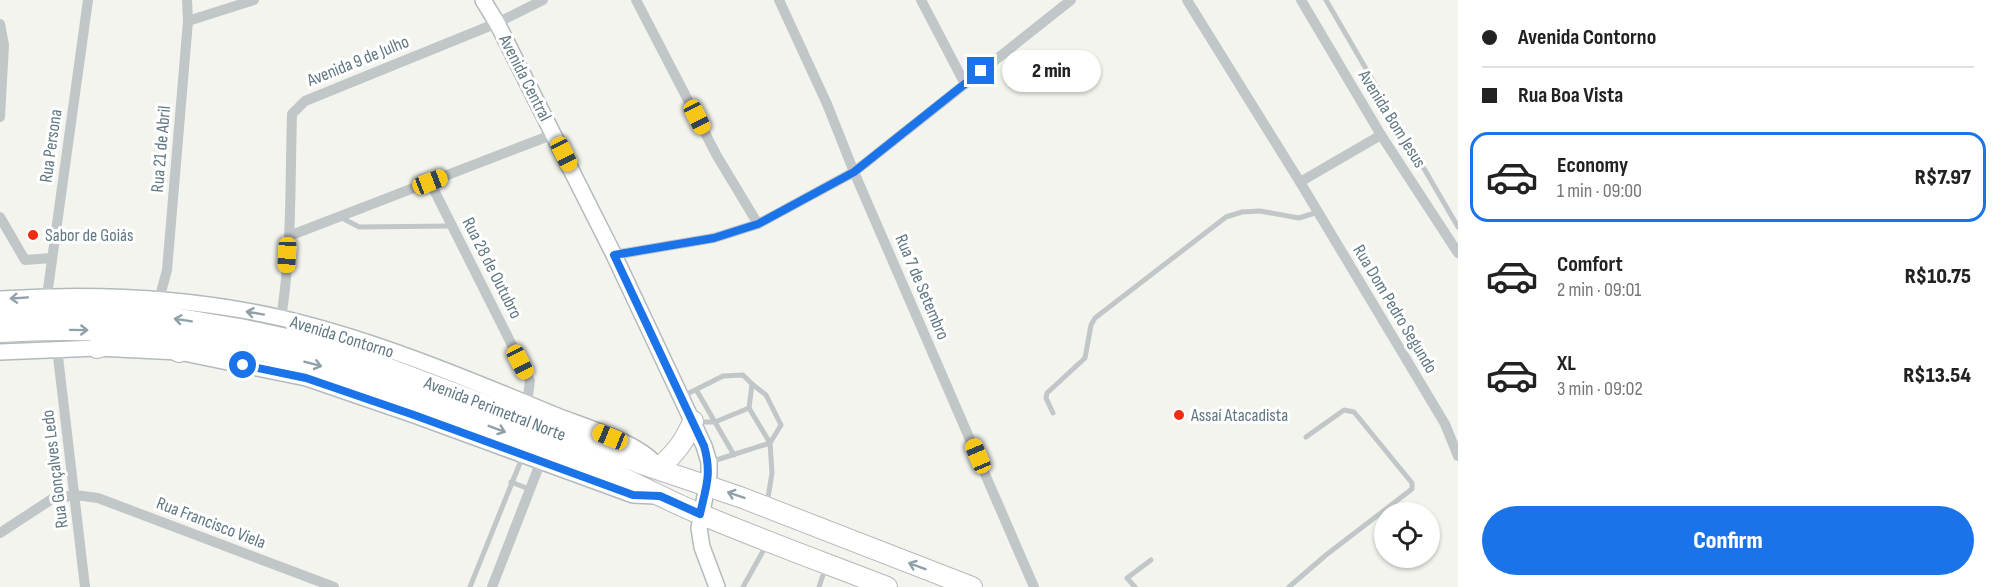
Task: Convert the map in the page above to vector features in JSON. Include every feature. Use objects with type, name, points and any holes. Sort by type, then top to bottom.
[{"type":"highway","name":"Avenida Perimetral Norte","points":[[0,315],[44,312],[168,317],[240,328],[305,343],[374,363],[639,463],[767,507],[972,587]]},
{"type":"highway","name":"Avenida Perimetral Norte","points":[[0,332],[82,330],[145,333],[275,354],[329,369],[421,400],[544,447],[636,484],[700,514],[887,587]]},
{"type":"highway","points":[[97,348],[145,333],[178,352]]},
{"type":"highway","points":[[658,468],[686,440],[693,421]]},
{"type":"street","name":"Rua Persona","points":[[47,296],[88,0]]},
{"type":"street","name":"Rua 21 de Abril","points":[[159,300],[166,270],[188,21],[187,0]]},
{"type":"street","points":[[188,21],[254,0]]},
{"type":"street","name":"Avenida Central","points":[[483,0],[498,23],[554,134],[693,421],[709,462],[708,486],[700,514],[699,528],[702,547],[717,587]]},
{"type":"street","name":"Avenida 9 de Julho","points":[[281,318],[285,294],[292,114],[304,101],[498,23],[543,0]]},
{"type":"street","points":[[636,0],[717,156],[758,224]]},
{"type":"street","name":"Rua 7 de Setembro","points":[[778,0],[827,104],[854,172],[1034,587]]},
{"type":"street","points":[[921,0],[965,84]]},
{"type":"street","name":"Rua Dom Pedro Segundo","points":[[1186,0],[1300,182],[1445,424],[1458,456]]},
{"type":"street","name":"Avenida Bom Jesus","points":[[1301,0],[1381,135],[1458,253]]},
{"type":"street","points":[[614,255],[714,238],[758,224],[854,172],[1066,2]]},
{"type":"street","points":[[0,24],[3,45],[0,117]]},
{"type":"street","points":[[288,236],[554,134]]},
{"type":"street","points":[[1300,182],[1381,135]]},
{"type":"street","name":"Rua 28 de Outubro","points":[[430,182],[530,381],[527,403]]},
{"type":"street","points":[[0,217],[25,260],[52,258]]},
{"type":"street","name":"Avenida Contorno","points":[[0,299],[47,296],[159,300],[281,318],[356,339],[527,403],[631,445],[648,454],[658,468]]},
{"type":"street","name":"Rua Gonçalves Ledo","points":[[57,348],[85,587]]},
{"type":"street","points":[[0,352],[97,348],[178,352],[306,378],[633,495],[660,496]]},
{"type":"street","points":[[492,587],[541,461]]},
{"type":"street","points":[[0,533],[52,499],[75,495]]},
{"type":"street","name":"Rua Francisco Viela","points":[[75,495],[98,498],[334,587]]},
{"type":"lane","points":[[1326,0],[1458,227]]},
{"type":"lane","points":[[1053,413],[1046,398],[1047,393],[1085,358],[1091,325],[1095,318],[1226,217],[1242,212],[1260,211],[1299,218],[1318,212]]},
{"type":"lane","points":[[340,216],[359,227],[452,226]]},
{"type":"lane","points":[[682,396],[697,391],[723,376],[743,375],[766,395],[781,425],[770,443],[709,462]]},
{"type":"lane","points":[[752,384],[749,408],[770,443],[772,473],[767,507]]},
{"type":"lane","points":[[697,391],[734,455]]},
{"type":"lane","points":[[693,421],[715,422],[749,408]]},
{"type":"lane","points":[[1289,587],[1413,486],[1350,409],[1344,410],[1306,437]]},
{"type":"lane","points":[[470,587],[523,454]]},
{"type":"lane","points":[[511,482],[530,490]]},
{"type":"lane","points":[[743,587],[769,541]]},
{"type":"lane","points":[[1135,587],[1127,578],[1151,560]]},
{"type":"lane","points":[[819,587],[827,564]]},
{"type":"place","name":"Sabor de Goiás","points":[[33,235]]},
{"type":"place","name":"Assaí Atacadista","points":[[1179,415]]},
{"type":"route","points":[[243,365],[306,378],[633,495],[660,496],[700,514],[709,475],[709,462],[704,446],[614,255],[714,238],[758,224],[854,172],[981,71]]}]
